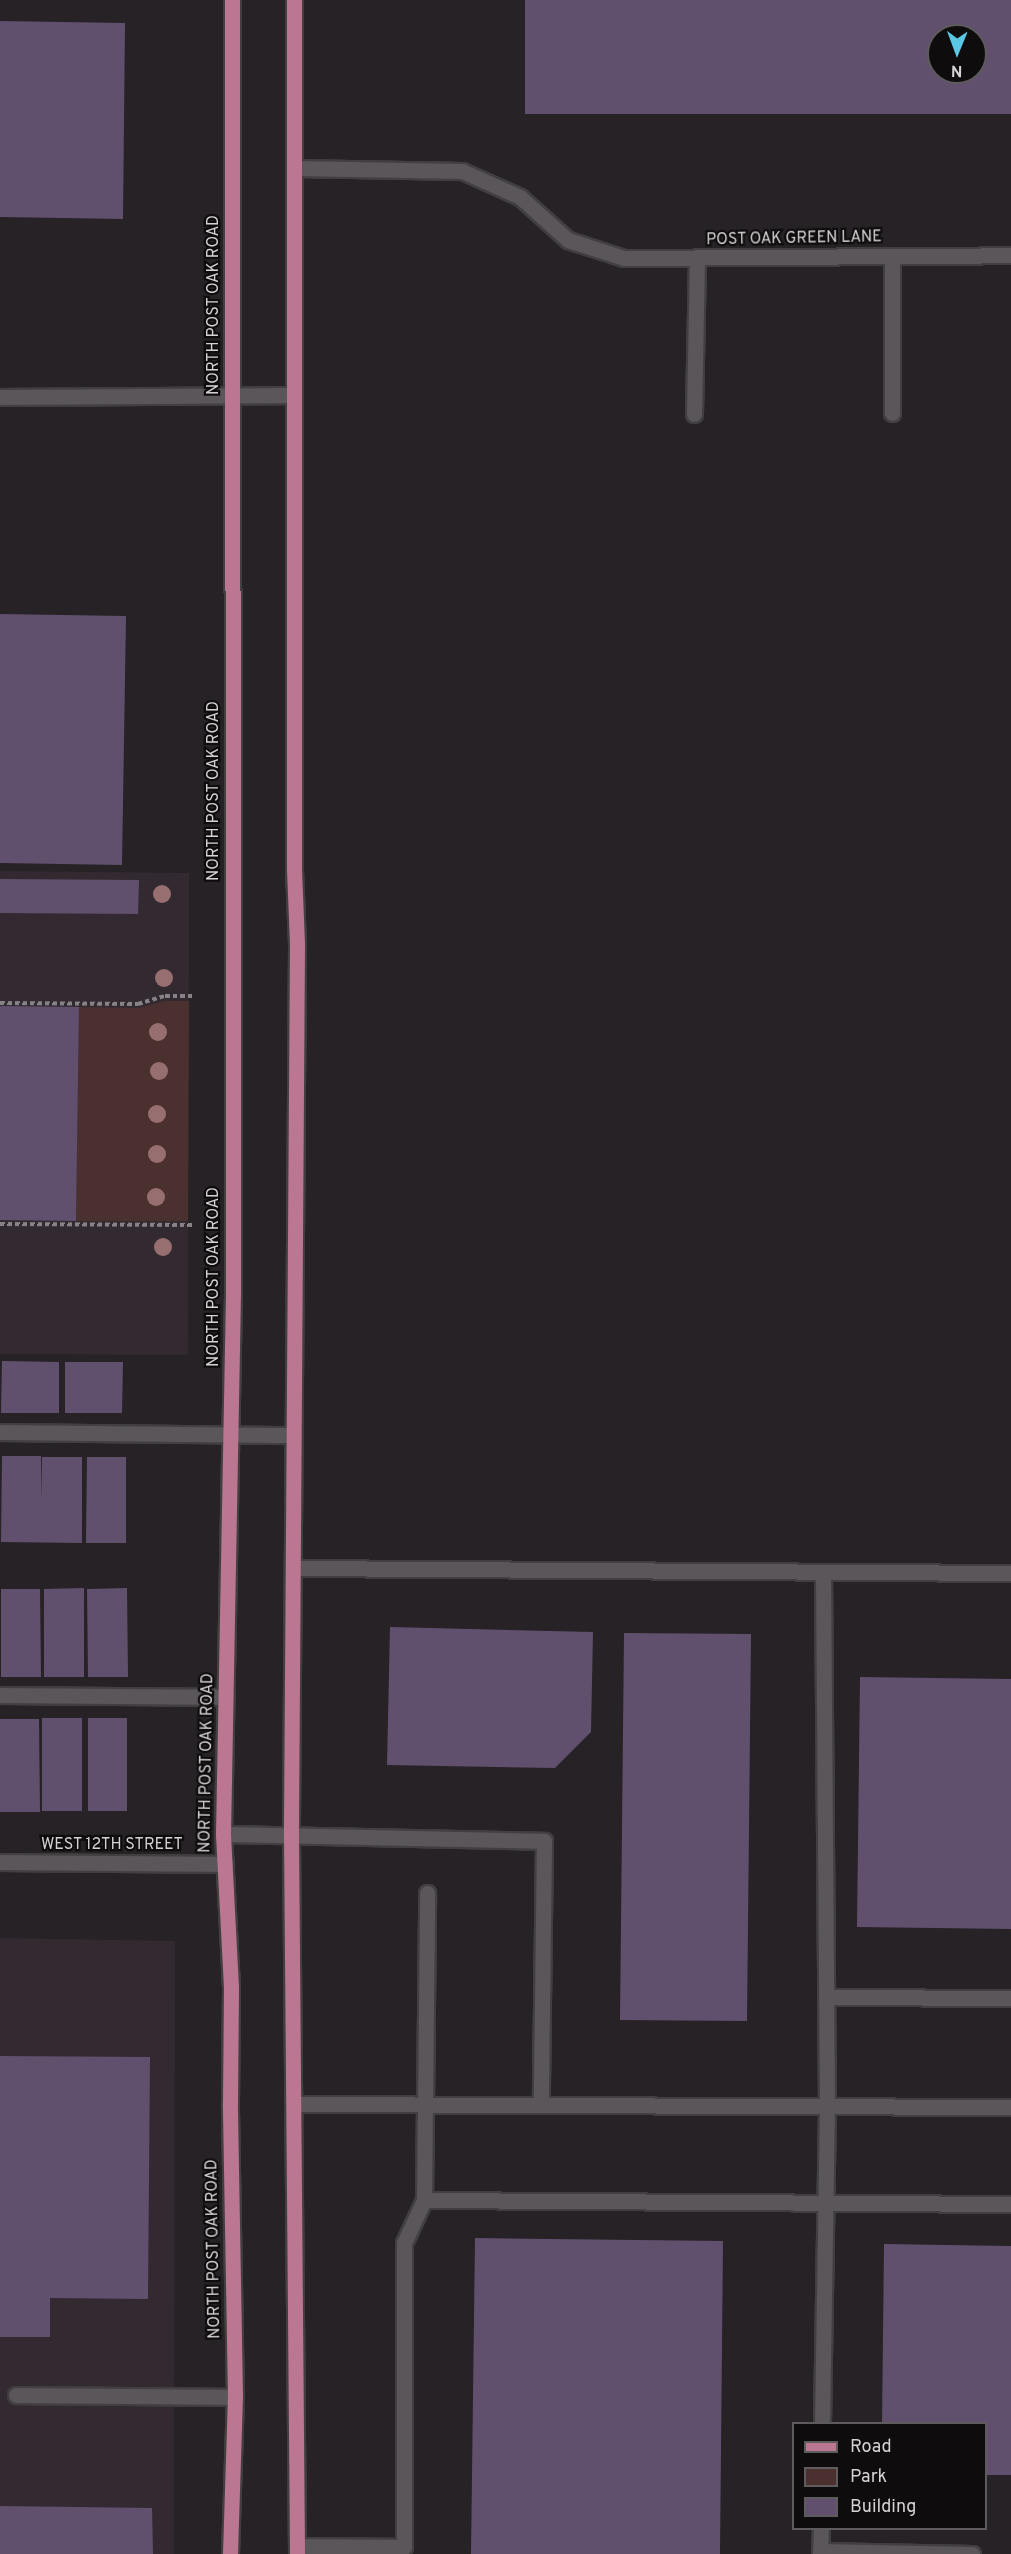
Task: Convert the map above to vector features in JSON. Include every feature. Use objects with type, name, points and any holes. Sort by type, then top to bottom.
[{"type":"main road","name":"NORTH POST OAK ROAD","points":[[230,2554],[235,2397],[230,2103],[231,1987],[224,1834],[234,977],[232,0]]},
{"type":"main road","points":[[294,0],[294,869],[297,945],[291,1836],[297,2550]]},
{"type":"street","name":"POST OAK GREEN LANE","points":[[294,168],[462,171],[520,197],[568,240],[624,258],[1011,255]]},
{"type":"street","name":"POST OAK GREEN LANE","points":[[892,256],[892,413]]},
{"type":"street","name":"POST OAK GREEN LANE","points":[[694,414],[697,258]]},
{"type":"street","points":[[0,397],[294,395]]},
{"type":"street","points":[[0,1432],[293,1435]]},
{"type":"street","points":[[293,1568],[1011,1573]]},
{"type":"street","points":[[822,2422],[827,2106],[823,1572]]},
{"type":"street","points":[[0,1695],[226,1697]]},
{"type":"street","points":[[224,1834],[544,1841],[541,2104]]},
{"type":"street","name":"WEST 12TH STREET","points":[[0,1862],[225,1864]]},
{"type":"street","points":[[297,2550],[404,2547],[404,2243],[424,2200],[427,1893]]},
{"type":"street","points":[[826,1997],[1011,1998]]},
{"type":"street","points":[[294,2104],[1011,2107]]},
{"type":"street","points":[[424,2200],[1011,2204]]},
{"type":"street","points":[[16,2395],[235,2397]]},
{"type":"street","points":[[821,2530],[820,2552],[972,2554]]},
{"type":"path","points":[[0,1003],[138,1004],[165,996],[195,996]]},
{"type":"path","points":[[0,1224],[195,1226]]},
{"type":"shaded area","points":[[0,871],[189,873],[188,1355],[0,1354]]},
{"type":"shaded area","points":[[0,1938],[175,1941],[174,2554],[0,2554]]},
{"type":"green space","points":[[165,1001],[189,1001],[188,1221],[76,1221],[79,1007],[139,1008]]},
{"type":"building","points":[[525,0],[1011,0],[1011,114],[525,114]]},
{"type":"building","points":[[0,21],[125,23],[123,219],[0,217]]},
{"type":"building","points":[[0,614],[126,616],[122,865],[0,863]]},
{"type":"building","points":[[0,879],[139,880],[138,914],[0,913]]},
{"type":"building","points":[[0,1006],[79,1007],[76,1221],[0,1220]]},
{"type":"building","points":[[2,1361],[59,1362],[59,1413],[1,1413]]},
{"type":"building","points":[[65,1362],[123,1362],[122,1413],[65,1413]]},
{"type":"building","points":[[2,1456],[41,1456],[41,1501],[42,1457],[82,1457],[82,1543],[1,1542]]},
{"type":"building","points":[[87,1457],[126,1457],[126,1543],[86,1543]]},
{"type":"building","points":[[84,1588],[84,1677],[44,1677],[44,1589]]},
{"type":"building","points":[[127,1588],[128,1677],[88,1677],[87,1589]]},
{"type":"building","points":[[1,1589],[40,1589],[41,1677],[1,1677]]},
{"type":"building","points":[[390,1627],[593,1632],[591,1732],[555,1768],[387,1765]]},
{"type":"building","points":[[624,1633],[751,1634],[747,2021],[620,2020]]},
{"type":"building","points":[[860,1677],[1011,1679],[1011,1929],[857,1927]]},
{"type":"building","points":[[42,1718],[82,1718],[82,1811],[42,1811]]},
{"type":"building","points":[[88,1718],[127,1718],[127,1811],[88,1811]]},
{"type":"building","points":[[0,1719],[39,1719],[40,1812],[0,1812]]},
{"type":"building","points":[[0,2056],[150,2057],[148,2299],[50,2298],[50,2337],[0,2337]]},
{"type":"building","points":[[475,2238],[723,2241],[720,2554],[471,2554]]},
{"type":"building","points":[[884,2244],[1011,2246],[1011,2475],[987,2475],[987,2422],[882,2422]]},
{"type":"building","points":[[0,2506],[152,2508],[153,2554],[0,2554]]}]
